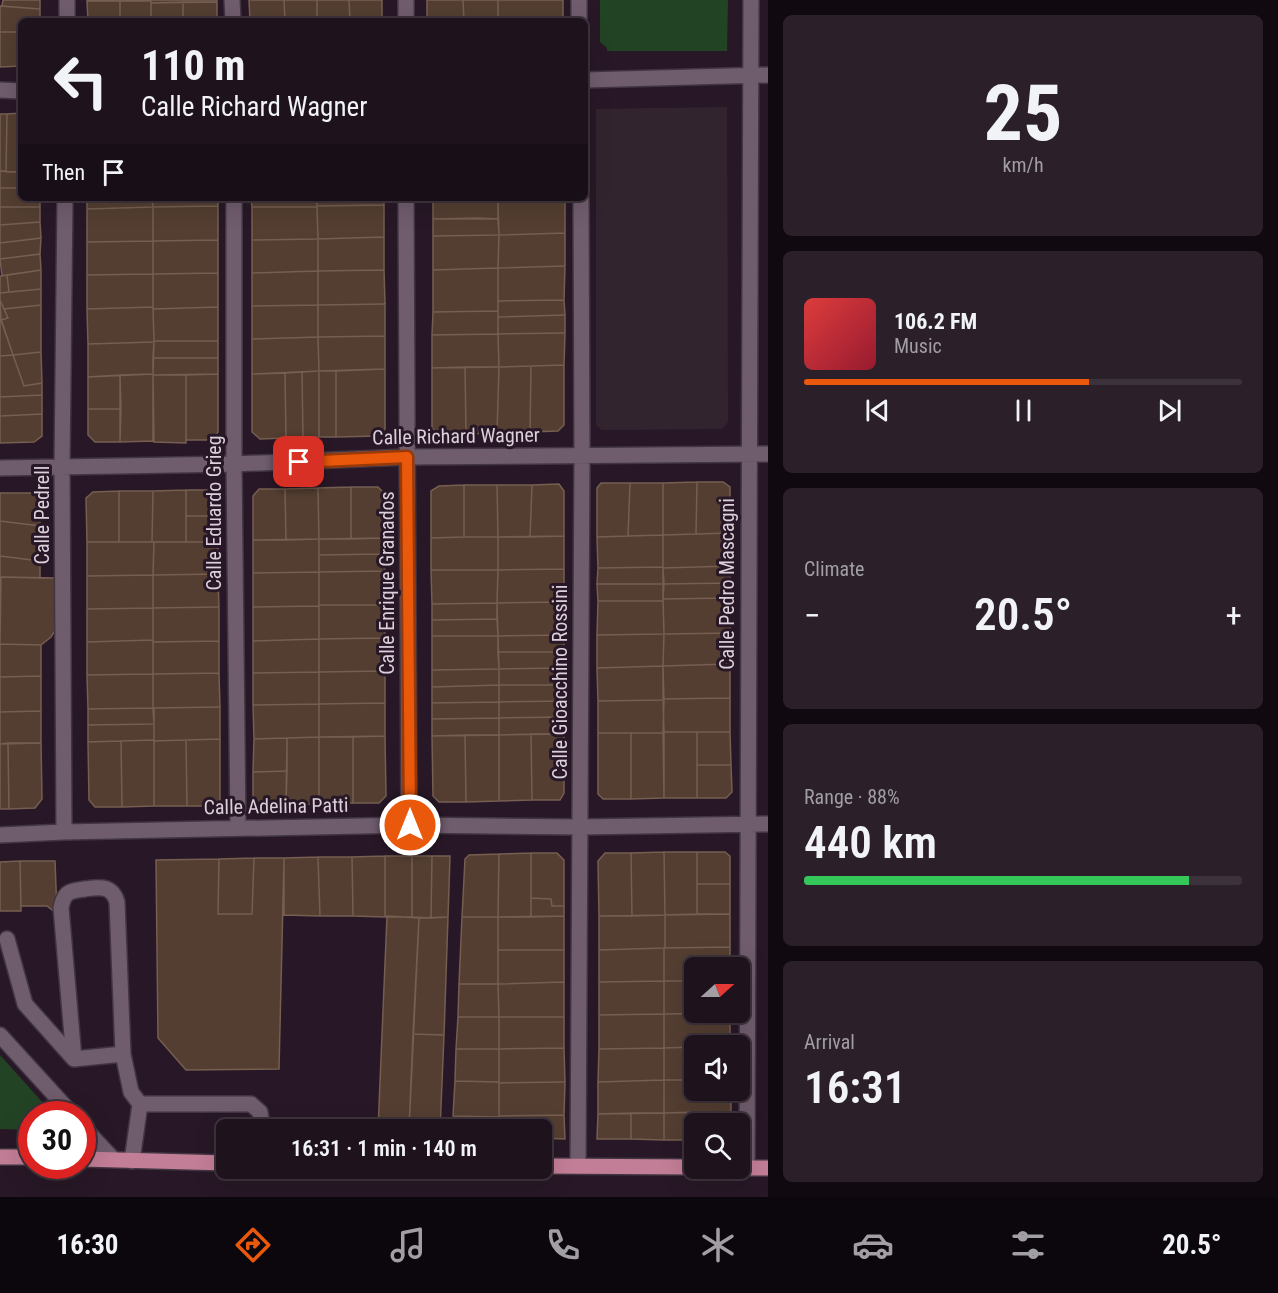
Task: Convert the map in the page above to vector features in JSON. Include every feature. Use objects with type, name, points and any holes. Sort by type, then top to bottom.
[{"type":"main road","points":[[0,1157],[18,1157]]},
{"type":"main road","points":[[96,1159],[216,1163]]},
{"type":"main road","points":[[552,1166],[684,1167]]},
{"type":"main road","points":[[750,1168],[768,1168]]},
{"type":"street","points":[[67,0],[67,18]]},
{"type":"street","points":[[232,0],[232,18]]},
{"type":"street","points":[[406,0],[406,18]]},
{"type":"street","points":[[579,0],[579,18]]},
{"type":"street","name":"Calle Pedro Mascagni","points":[[744,1113],[748,824],[751,0]]},
{"type":"street","points":[[588,80],[768,75]]},
{"type":"street","points":[[0,90],[18,91]]},
{"type":"street","name":"Calle Pedrell","points":[[64,832],[62,467],[65,201]]},
{"type":"street","name":"Calle Eduardo Grieg","points":[[234,201],[238,828]]},
{"type":"street","name":"Calle Enrique Granados","points":[[406,201],[410,825]]},
{"type":"street","name":"Calle Gioacchino Rossini","points":[[578,1166],[581,201]]},
{"type":"street","name":"Calle Richard Wagner","points":[[0,468],[234,464],[407,457],[768,454]]},
{"type":"street","name":"Calle Adelina Patti","points":[[0,835],[410,825],[580,827],[768,824]]},
{"type":"street","points":[[74,1059],[62,901],[70,892],[99,887],[112,891],[117,902],[123,1054],[131,1092],[140,1104],[132,1161]]},
{"type":"street","points":[[7,939],[25,1004],[74,1059]]},
{"type":"street","points":[[0,1035],[60,1101]]},
{"type":"street","points":[[74,1059],[123,1054]]},
{"type":"street","points":[[140,1104],[251,1104],[260,1112],[261,1119]]},
{"type":"street","points":[[96,1141],[113,1160]]},
{"type":"shaded area","points":[[727,107],[728,422],[722,429],[602,430],[596,425],[596,109]]},
{"type":"green space","points":[[600,0],[728,0],[727,51],[607,51],[607,48],[600,42]]},
{"type":"green space","points":[[0,1055],[41,1101],[18,1101],[18,1130],[0,1129]]},
{"type":"building","points":[[3,0],[40,0],[40,9],[2,6]]},
{"type":"building","points":[[151,0],[151,1],[87,1]]},
{"type":"building","points":[[151,0],[217,0],[217,2],[151,3]]},
{"type":"building","points":[[249,0],[284,0],[285,18],[250,18]]},
{"type":"building","points":[[284,0],[317,0],[317,18],[285,18]]},
{"type":"building","points":[[317,0],[349,0],[350,18],[317,18]]},
{"type":"building","points":[[349,0],[382,0],[382,18],[350,18]]},
{"type":"building","points":[[427,0],[463,0],[464,18],[427,18]]},
{"type":"building","points":[[463,0],[498,0],[498,18],[464,18]]},
{"type":"building","points":[[498,0],[563,0],[563,18],[498,18]]},
{"type":"building","points":[[87,1],[120,1],[120,18],[88,18]]},
{"type":"building","points":[[120,1],[151,1],[151,18],[120,18]]},
{"type":"building","points":[[183,2],[217,2],[217,18],[183,18]]},
{"type":"building","points":[[183,2],[183,18],[151,18],[151,3]]},
{"type":"building","points":[[0,6],[40,9],[40,18],[18,18],[18,32],[0,32]]},
{"type":"building","points":[[0,32],[18,32],[18,66],[0,67]]},
{"type":"building","points":[[18,113],[18,172],[6,172],[7,114]]},
{"type":"building","points":[[0,114],[7,114],[6,171],[0,171]]},
{"type":"building","points":[[0,171],[18,172],[18,188],[0,188]]},
{"type":"building","points":[[0,188],[18,188],[18,201],[40,201],[40,207],[0,207]]},
{"type":"building","points":[[87,201],[152,201],[153,207],[87,209]]},
{"type":"building","points":[[152,201],[218,201],[218,206],[153,207]]},
{"type":"building","points":[[251,201],[317,201],[317,207],[252,207]]},
{"type":"building","points":[[317,201],[384,201],[384,205],[317,206]]},
{"type":"building","points":[[433,201],[498,201],[498,202]]},
{"type":"building","points":[[498,201],[565,201],[565,233],[499,235]]},
{"type":"building","points":[[433,202],[498,202],[498,219],[433,219]]},
{"type":"building","points":[[384,205],[384,237],[318,239],[317,206]]},
{"type":"building","points":[[218,206],[218,240],[153,241],[153,207]]},
{"type":"building","points":[[0,207],[40,207],[40,222],[0,225]]},
{"type":"building","points":[[153,207],[153,241],[87,242],[87,209]]},
{"type":"building","points":[[252,207],[317,207],[318,239],[252,240]]},
{"type":"building","points":[[433,219],[498,219],[499,235],[433,236]]},
{"type":"building","points":[[40,222],[41,238],[0,243],[0,225]]},
{"type":"building","points":[[565,233],[565,266],[498,268],[499,235]]},
{"type":"building","points":[[499,235],[498,268],[433,270],[433,236]]},
{"type":"building","points":[[384,237],[384,270],[318,271],[318,239]]},
{"type":"building","points":[[41,238],[40,254],[0,259],[0,243]]},
{"type":"building","points":[[318,239],[318,271],[252,273],[252,240]]},
{"type":"building","points":[[218,240],[218,273],[153,274],[153,241]]},
{"type":"building","points":[[153,241],[153,274],[87,275],[87,242]]},
{"type":"building","points":[[40,254],[41,270],[2,276],[0,259]]},
{"type":"building","points":[[565,266],[564,300],[498,301],[498,268]]},
{"type":"building","points":[[498,268],[498,311],[433,312],[433,270]]},
{"type":"building","points":[[41,270],[41,289],[9,292],[7,275]]},
{"type":"building","points":[[384,270],[385,304],[318,305],[318,271]]},
{"type":"building","points":[[318,271],[318,305],[252,306],[252,273]]},
{"type":"building","points":[[218,273],[218,307],[153,309],[153,274]]},
{"type":"building","points":[[153,274],[153,307],[87,309],[87,275]]},
{"type":"building","points":[[7,275],[9,292],[0,293],[0,276]]},
{"type":"building","points":[[41,289],[41,305],[4,309],[0,300],[0,293]]},
{"type":"building","points":[[0,300],[8,318],[1,320]]},
{"type":"building","points":[[564,300],[565,315],[498,317],[498,301]]},
{"type":"building","points":[[385,304],[385,336],[318,337],[318,305]]},
{"type":"building","points":[[41,305],[41,352],[13,355],[1,320],[8,318],[4,309]]},
{"type":"building","points":[[318,305],[318,337],[252,339],[252,306]]},
{"type":"building","points":[[153,307],[154,342],[88,344],[87,309]]},
{"type":"building","points":[[218,307],[218,341],[154,341],[153,309]]},
{"type":"building","points":[[498,311],[498,334],[432,335],[433,312]]},
{"type":"building","points":[[565,315],[565,333],[498,334],[498,317]]},
{"type":"building","points":[[0,316],[13,355],[0,356]]},
{"type":"building","points":[[565,333],[564,365],[499,367],[498,334]]},
{"type":"building","points":[[498,334],[499,367],[432,368],[432,335]]},
{"type":"building","points":[[385,336],[385,369],[319,371],[318,337]]},
{"type":"building","points":[[318,337],[319,371],[252,374],[252,339]]},
{"type":"building","points":[[154,341],[218,341],[218,358],[153,358]]},
{"type":"building","points":[[154,342],[153,374],[88,377],[88,344]]},
{"type":"building","points":[[41,352],[42,383],[24,386],[13,355]]},
{"type":"building","points":[[13,355],[24,386],[42,383],[42,395],[0,397],[0,356]]},
{"type":"building","points":[[153,358],[218,358],[218,374],[153,375]]},
{"type":"building","points":[[564,365],[564,425],[558,431],[530,432],[531,366]]},
{"type":"building","points":[[531,366],[530,432],[497,433],[499,367]]},
{"type":"building","points":[[465,367],[466,434],[438,434],[432,428],[432,368]]},
{"type":"building","points":[[465,367],[499,367],[497,433],[466,434]]},
{"type":"building","points":[[385,369],[385,429],[379,436],[336,437],[336,371]]},
{"type":"building","points":[[319,371],[336,371],[336,437],[319,437]]},
{"type":"building","points":[[319,371],[319,437],[303,438],[302,372]]},
{"type":"building","points":[[302,372],[303,438],[286,438],[285,373]]},
{"type":"building","points":[[285,373],[286,438],[260,439],[252,432],[252,374]]},
{"type":"building","points":[[153,374],[153,441],[120,442],[120,375]]},
{"type":"building","points":[[218,374],[218,432],[212,440],[186,440],[186,375]]},
{"type":"building","points":[[120,375],[121,409],[88,409],[88,377]]},
{"type":"building","points":[[153,375],[186,375],[186,443],[154,442]]},
{"type":"building","points":[[42,395],[42,414],[0,416],[0,397]]},
{"type":"building","points":[[88,409],[121,409],[120,442],[95,442],[88,435]]},
{"type":"building","points":[[42,414],[42,436],[34,442],[0,443],[0,416]]},
{"type":"building","points":[[697,482],[696,534],[663,535],[663,483]]},
{"type":"building","points":[[697,482],[723,482],[730,487],[730,533],[696,534]]},
{"type":"building","points":[[601,483],[630,483],[628,536],[597,537],[597,488]]},
{"type":"building","points":[[630,483],[663,483],[663,535],[628,536]]},
{"type":"building","points":[[559,484],[564,491],[564,536],[530,537],[532,485]]},
{"type":"building","points":[[464,485],[497,485],[498,537],[464,537]]},
{"type":"building","points":[[464,485],[464,537],[431,538],[431,491],[439,486]]},
{"type":"building","points":[[497,485],[532,485],[530,537],[498,537]]},
{"type":"building","points":[[351,487],[378,487],[385,494],[385,538],[351,539]]},
{"type":"building","points":[[351,487],[351,539],[319,539],[318,488]]},
{"type":"building","points":[[318,488],[319,539],[286,540],[285,489]]},
{"type":"building","points":[[259,489],[285,489],[286,540],[253,540],[253,496]]},
{"type":"building","points":[[186,490],[186,542],[152,542],[153,491]]},
{"type":"building","points":[[186,490],[213,490],[218,495],[218,516],[186,516]]},
{"type":"building","points":[[119,491],[153,491],[152,542],[119,542]]},
{"type":"building","points":[[119,491],[119,542],[87,542],[86,498],[93,492]]},
{"type":"building","points":[[0,493],[35,493],[40,499],[40,526],[0,521]]},
{"type":"building","points":[[186,516],[218,516],[218,542],[186,542]]},
{"type":"building","points":[[0,521],[40,526],[40,561],[0,556]]},
{"type":"building","points":[[730,533],[730,566],[663,568],[663,535]]},
{"type":"building","points":[[663,535],[663,567],[598,568],[597,537]]},
{"type":"building","points":[[564,536],[564,569],[498,570],[498,537]]},
{"type":"building","points":[[498,537],[498,570],[431,570],[431,538]]},
{"type":"building","points":[[385,538],[385,554],[319,555],[319,539]]},
{"type":"building","points":[[319,539],[319,572],[253,573],[253,540]]},
{"type":"building","points":[[87,542],[154,542],[153,575],[87,576]]},
{"type":"building","points":[[154,542],[218,542],[218,574],[153,575]]},
{"type":"building","points":[[385,554],[385,571],[319,572],[319,555]]},
{"type":"building","points":[[0,556],[40,561],[40,578],[1,577],[0,592]]},
{"type":"building","points":[[730,566],[730,583],[664,584],[663,568]]},
{"type":"building","points":[[663,567],[663,584],[597,584],[598,568]]},
{"type":"building","points":[[564,569],[564,602],[497,603],[498,570]]},
{"type":"building","points":[[431,570],[498,570],[497,603],[432,604]]},
{"type":"building","points":[[385,571],[385,605],[319,605],[319,572]]},
{"type":"building","points":[[319,572],[319,606],[253,607],[253,573]]},
{"type":"building","points":[[218,574],[219,607],[153,608],[153,575]]},
{"type":"building","points":[[153,575],[153,608],[87,609],[87,576]]},
{"type":"building","points":[[1,577],[57,578],[56,629],[51,637],[41,645],[0,644]]},
{"type":"building","points":[[730,583],[730,598],[663,599],[664,584]]},
{"type":"building","points":[[597,584],[663,584],[663,601],[598,601]]},
{"type":"building","points":[[730,598],[730,633],[664,634],[663,599]]},
{"type":"building","points":[[598,601],[663,601],[664,634],[597,635]]},
{"type":"building","points":[[564,602],[564,635],[498,636],[497,603]]},
{"type":"building","points":[[497,603],[497,619],[432,620],[432,604]]},
{"type":"building","points":[[319,605],[385,605],[385,638],[319,639]]},
{"type":"building","points":[[319,606],[319,639],[253,641],[253,607]]},
{"type":"building","points":[[219,607],[219,641],[153,642],[153,608]]},
{"type":"building","points":[[153,608],[153,640],[87,642],[87,609]]},
{"type":"building","points":[[497,619],[498,636],[432,636],[432,620]]},
{"type":"building","points":[[730,633],[730,664],[663,666],[664,634]]},
{"type":"building","points":[[664,634],[663,666],[597,668],[597,635]]},
{"type":"building","points":[[564,635],[564,652],[498,652],[498,636]]},
{"type":"building","points":[[432,636],[498,636],[499,669],[432,670]]},
{"type":"building","points":[[385,638],[385,671],[319,672],[319,639]]},
{"type":"building","points":[[319,639],[319,672],[253,673],[253,641]]},
{"type":"building","points":[[153,640],[153,674],[87,675],[87,642]]},
{"type":"building","points":[[219,641],[219,673],[153,674],[153,642]]},
{"type":"building","points":[[0,644],[41,645],[41,676],[0,677]]},
{"type":"building","points":[[498,652],[564,652],[564,668],[499,669]]},
{"type":"building","points":[[730,664],[730,698],[663,699],[663,666]]},
{"type":"building","points":[[663,666],[664,700],[598,701],[597,668]]},
{"type":"building","points":[[564,668],[564,685],[499,685],[499,669]]},
{"type":"building","points":[[499,669],[499,685],[432,687],[432,670]]},
{"type":"building","points":[[385,671],[385,703],[319,704],[319,672]]},
{"type":"building","points":[[319,672],[319,704],[253,705],[253,673]]},
{"type":"building","points":[[219,673],[220,707],[153,708],[153,674]]},
{"type":"building","points":[[153,674],[153,708],[88,709],[87,675]]},
{"type":"building","points":[[41,676],[41,711],[0,712],[0,677]]},
{"type":"building","points":[[499,685],[499,702],[432,703],[432,687]]},
{"type":"building","points":[[499,685],[564,685],[564,701],[499,702]]},
{"type":"building","points":[[730,698],[730,732],[664,732],[663,699]]},
{"type":"building","points":[[664,700],[663,733],[598,733],[598,701]]},
{"type":"building","points":[[564,701],[564,717],[499,718],[499,702]]},
{"type":"building","points":[[499,702],[499,718],[432,719],[432,703]]},
{"type":"building","points":[[385,703],[385,736],[319,737],[319,704]]},
{"type":"building","points":[[319,704],[319,737],[254,739],[253,705]]},
{"type":"building","points":[[220,707],[220,739],[154,741],[154,708]]},
{"type":"building","points":[[153,708],[154,724],[88,725],[88,709]]},
{"type":"building","points":[[41,711],[41,743],[0,744],[0,712]]},
{"type":"building","points":[[564,717],[564,734],[499,735],[499,718]]},
{"type":"building","points":[[499,718],[499,735],[432,736],[432,719]]},
{"type":"building","points":[[154,724],[154,740],[88,742],[88,725]]},
{"type":"building","points":[[664,732],[697,732],[697,798],[664,798]]},
{"type":"building","points":[[697,732],[730,732],[731,765],[697,765]]},
{"type":"building","points":[[598,733],[631,733],[631,799],[603,799],[598,794]]},
{"type":"building","points":[[631,733],[663,733],[664,798],[631,799]]},
{"type":"building","points":[[531,734],[564,734],[564,793],[560,800],[532,800]]},
{"type":"building","points":[[531,734],[532,800],[499,801],[499,735]]},
{"type":"building","points":[[465,735],[499,735],[499,801],[466,802]]},
{"type":"building","points":[[465,735],[466,802],[439,802],[433,796],[432,736]]},
{"type":"building","points":[[385,736],[386,796],[379,803],[353,803],[353,737]]},
{"type":"building","points":[[319,737],[353,737],[353,803],[319,804]]},
{"type":"building","points":[[319,737],[319,804],[286,805],[287,738]]},
{"type":"building","points":[[287,738],[287,771],[253,772],[254,739]]},
{"type":"building","points":[[220,739],[220,806],[187,806],[186,740]]},
{"type":"building","points":[[154,740],[154,806],[122,807],[121,741]]},
{"type":"building","points":[[186,740],[187,806],[154,806],[154,741]]},
{"type":"building","points":[[121,741],[122,807],[95,807],[89,800],[88,742]]},
{"type":"building","points":[[8,743],[9,809],[0,809],[0,744]]},
{"type":"building","points":[[8,743],[41,743],[42,799],[35,808],[9,809]]},
{"type":"building","points":[[697,765],[731,765],[732,792],[726,798],[697,798]]},
{"type":"building","points":[[287,771],[286,805],[260,805],[253,798],[253,772]]},
{"type":"building","points":[[664,852],[665,915],[632,916],[631,853]]},
{"type":"building","points":[[664,852],[697,852],[697,914],[665,915]]},
{"type":"building","points":[[697,852],[725,852],[730,856],[730,884],[697,884]]},
{"type":"building","points":[[531,853],[531,917],[498,917],[499,854]]},
{"type":"building","points":[[531,853],[557,853],[564,860],[564,906],[552,906],[551,899],[531,898]]},
{"type":"building","points":[[605,853],[631,853],[632,916],[599,916],[598,861]]},
{"type":"building","points":[[499,854],[498,917],[462,917],[465,859],[469,855]]},
{"type":"building","points":[[385,856],[385,917],[353,916],[352,857]]},
{"type":"building","points":[[385,856],[412,856],[412,917],[385,917]]},
{"type":"building","points":[[412,856],[432,856],[431,918],[412,917]]},
{"type":"building","points":[[432,856],[450,856],[448,917],[431,918]]},
{"type":"building","points":[[318,857],[320,916],[284,915],[284,858]]},
{"type":"building","points":[[318,857],[352,857],[353,916],[320,916]]},
{"type":"building","points":[[254,858],[284,858],[279,1069],[186,1070],[158,1038],[156,860],[219,859],[218,914],[252,914]]},
{"type":"building","points":[[254,858],[252,914],[218,914],[219,859]]},
{"type":"building","points":[[20,861],[21,911],[0,911],[0,862]]},
{"type":"building","points":[[20,861],[55,861],[57,914],[47,906],[21,906]]},
{"type":"building","points":[[697,884],[730,884],[730,914],[697,914]]},
{"type":"building","points":[[531,898],[551,899],[552,906],[564,906],[564,916],[531,917]]},
{"type":"building","points":[[730,914],[730,947],[665,948],[665,915]]},
{"type":"building","points":[[665,915],[665,948],[599,950],[599,916]]},
{"type":"building","points":[[387,916],[419,918],[410,1119],[378,1119]]},
{"type":"building","points":[[564,916],[564,950],[498,950],[498,917]]},
{"type":"building","points":[[448,917],[444,1035],[413,1034],[419,918]]},
{"type":"building","points":[[462,917],[498,917],[498,984],[459,984]]},
{"type":"building","points":[[730,947],[730,957],[684,957],[684,981],[664,981],[664,948]]},
{"type":"building","points":[[664,948],[664,981],[599,982],[599,950]]},
{"type":"building","points":[[498,950],[564,950],[564,982],[498,984]]},
{"type":"building","points":[[664,981],[684,981],[684,1014],[664,1014]]},
{"type":"building","points":[[664,981],[664,1014],[599,1015],[599,982]]},
{"type":"building","points":[[564,982],[564,1017],[499,1017],[498,984]]},
{"type":"building","points":[[459,984],[498,984],[499,1017],[458,1017]]},
{"type":"building","points":[[664,1014],[684,1014],[684,1023],[730,1023],[730,1035],[684,1035],[684,1047],[664,1048]]},
{"type":"building","points":[[664,1014],[664,1048],[599,1049],[599,1015]]},
{"type":"building","points":[[458,1017],[499,1017],[499,1049],[456,1049]]},
{"type":"building","points":[[499,1017],[564,1017],[564,1048],[499,1049]]},
{"type":"building","points":[[413,1034],[444,1035],[440,1119],[409,1119]]},
{"type":"building","points":[[684,1047],[684,1080],[664,1080],[664,1048]]},
{"type":"building","points":[[564,1048],[565,1082],[499,1083],[499,1049]]},
{"type":"building","points":[[664,1048],[664,1080],[598,1082],[599,1049]]},
{"type":"building","points":[[456,1049],[499,1049],[499,1082],[455,1081]]},
{"type":"building","points":[[664,1080],[684,1080],[684,1101],[731,1101],[731,1112],[664,1113]]},
{"type":"building","points":[[664,1080],[664,1113],[598,1114],[598,1082]]},
{"type":"building","points":[[455,1081],[499,1082],[499,1117],[453,1116]]},
{"type":"building","points":[[565,1082],[564,1115],[499,1116],[499,1083]]},
{"type":"building","points":[[699,1112],[684,1113],[684,1140],[664,1140],[664,1113]]},
{"type":"building","points":[[699,1112],[731,1112],[731,1113]]},
{"type":"building","points":[[631,1113],[664,1113],[664,1140],[631,1139]]},
{"type":"building","points":[[631,1113],[631,1139],[597,1139],[598,1114]]},
{"type":"building","points":[[564,1115],[565,1139],[552,1138],[552,1119],[499,1119],[499,1116]]},
{"type":"building","points":[[453,1116],[499,1117],[499,1119],[453,1119]]},
{"type":"route","points":[[299,462],[407,457],[410,825]]}]
